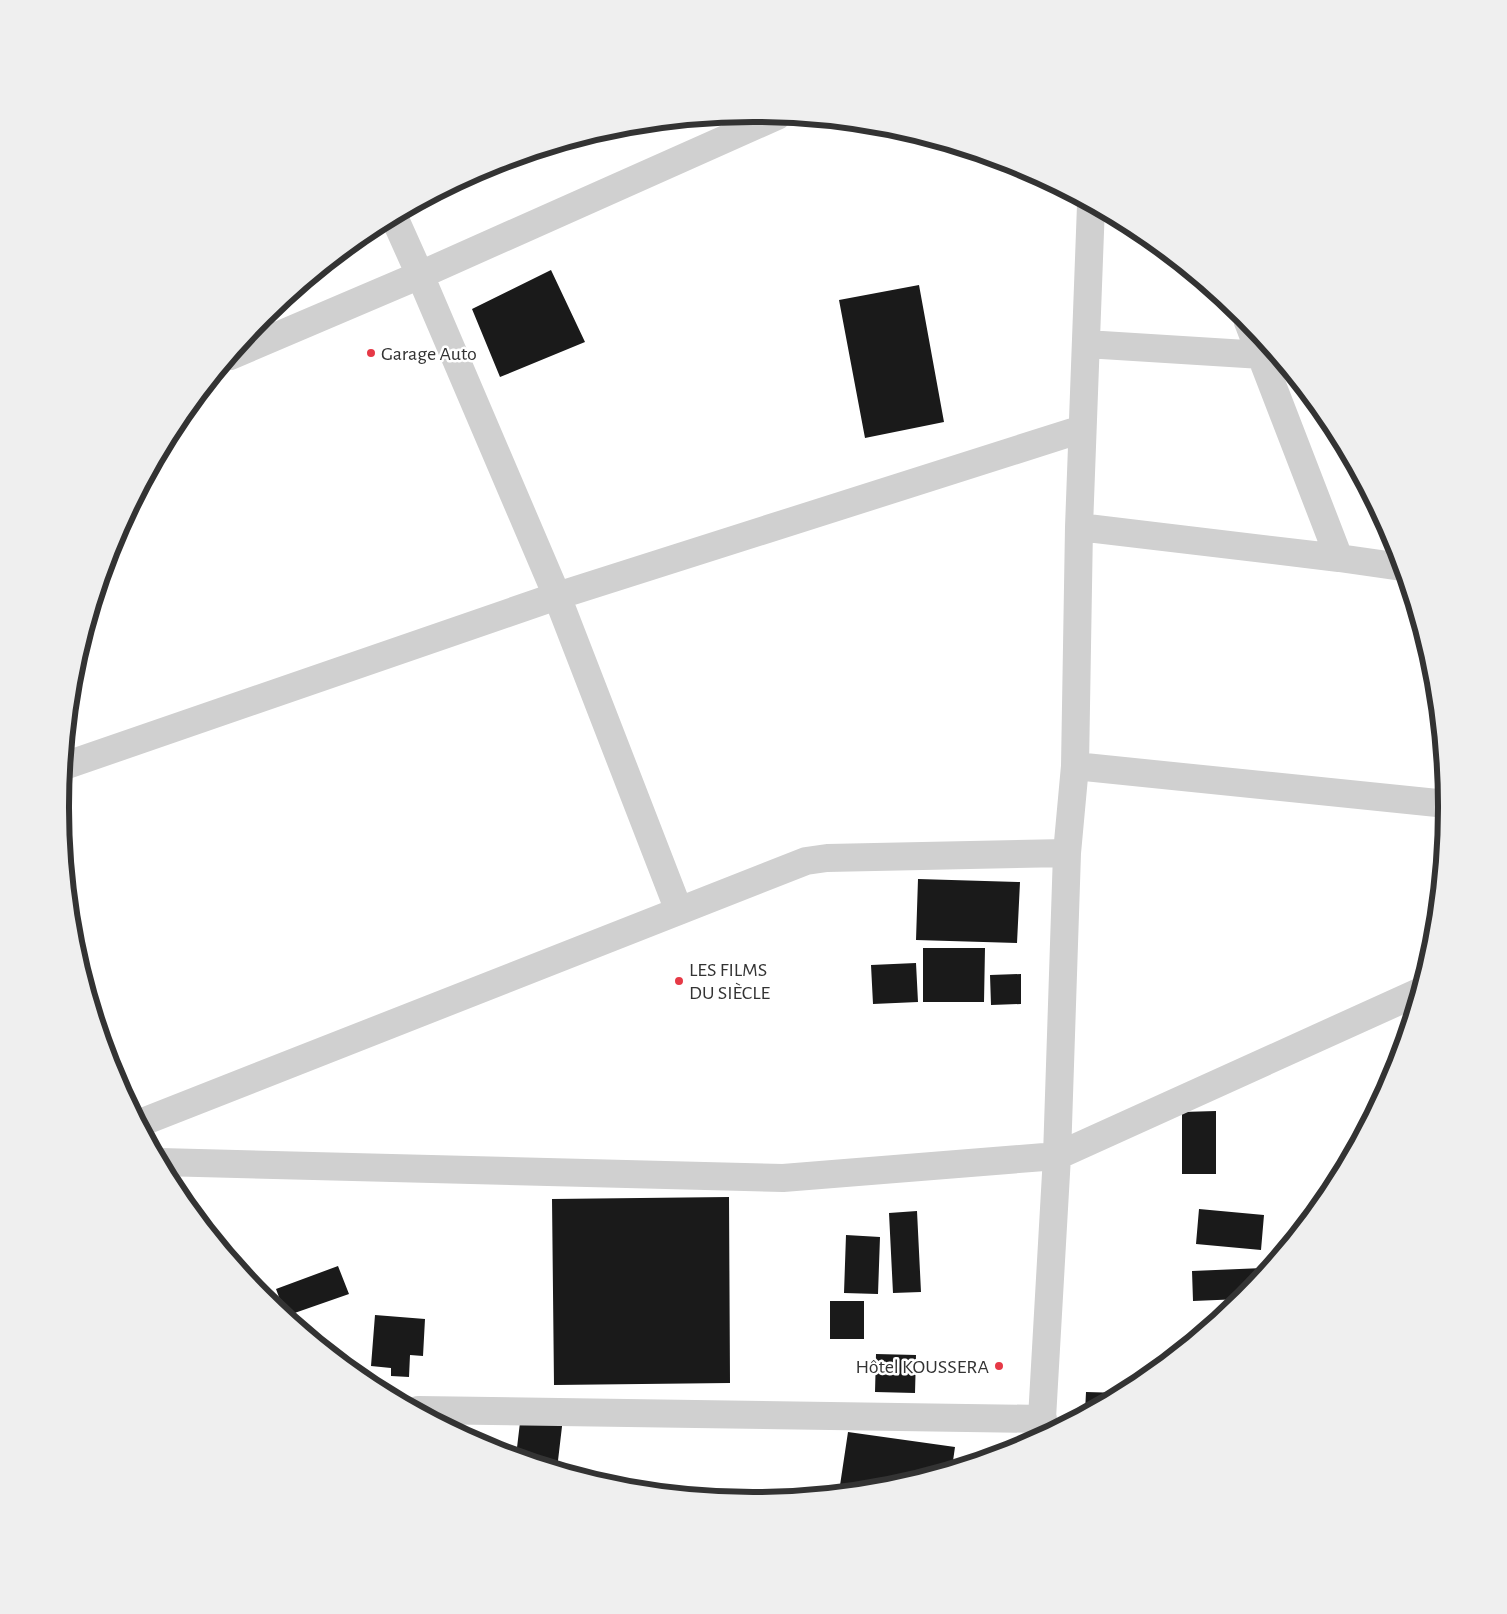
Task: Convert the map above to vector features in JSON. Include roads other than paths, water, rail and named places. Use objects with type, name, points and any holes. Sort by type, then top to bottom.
[{"type":"street","points":[[245,350],[420,275],[763,122]]},
{"type":"street","points":[[431,1410],[1042,1427],[1057,1156],[1067,853],[1076,766],[1079,527],[1091,211]]},
{"type":"street","points":[[397,223],[556,596],[679,911]]},
{"type":"street","points":[[1086,344],[1262,355]]},
{"type":"street","points":[[1258,344],[1339,558]]},
{"type":"street","points":[[70,764],[556,596],[1082,429]]},
{"type":"street","points":[[1079,527],[1394,566]]},
{"type":"street","points":[[1076,766],[1438,803]]},
{"type":"street","points":[[145,1121],[806,860],[1067,853]]},
{"type":"street","points":[[168,1162],[783,1178],[1057,1156],[1412,995]]},
{"type":"place","name":"Garage Auto","points":[[371,353]]},
{"type":"place","name":"LES FILMS DU SIÈCLE","points":[[679,981]]},
{"type":"place","name":"Hôtel KOUSSERA","points":[[999,1366]]}]
